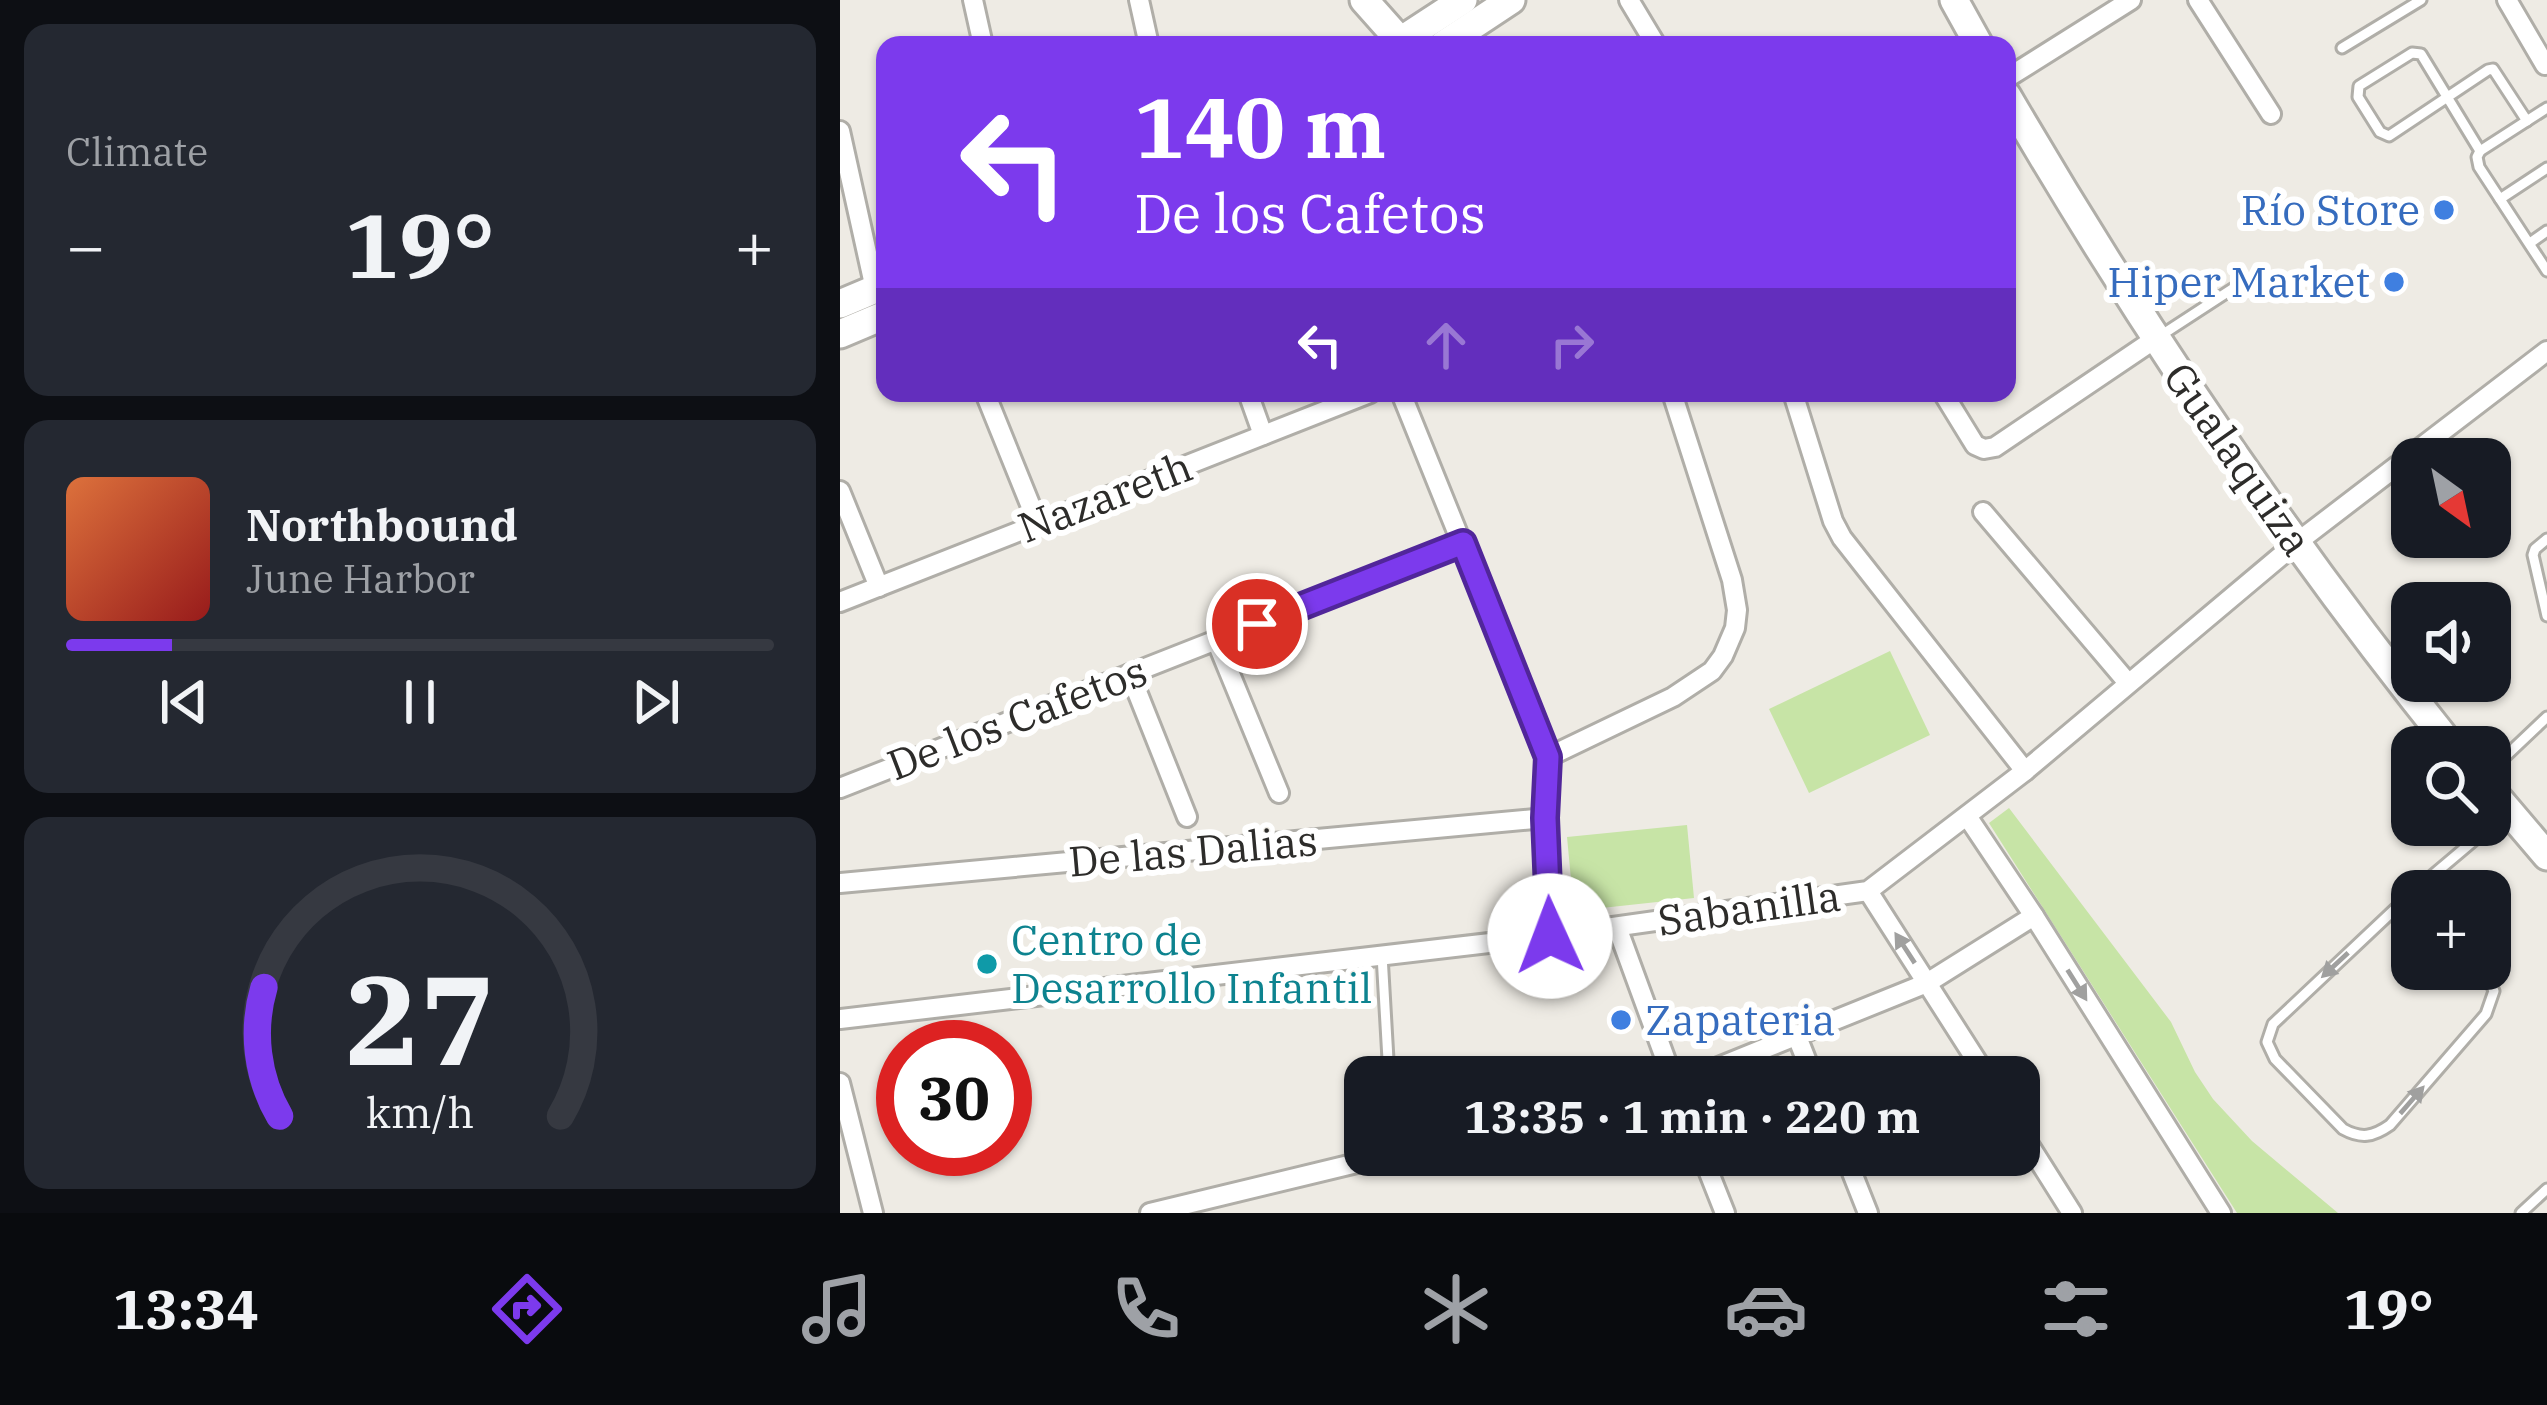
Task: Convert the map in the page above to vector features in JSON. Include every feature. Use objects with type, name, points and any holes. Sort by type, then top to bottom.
[{"type":"street","points":[[973,0],[981,36]]},
{"type":"street","points":[[1139,0],[1147,36]]},
{"type":"street","points":[[1364,0],[1393,36]]},
{"type":"street","points":[[1411,36],[1463,0]]},
{"type":"street","points":[[1457,36],[1511,0]]},
{"type":"street","points":[[1629,0],[1651,36]]},
{"type":"street","points":[[1954,0],[1973,36]]},
{"type":"street","points":[[2016,71],[2131,0]]},
{"type":"street","points":[[2198,0],[2271,114]]},
{"type":"street","points":[[2507,0],[2546,66]]},
{"type":"street","name":"Gualaquiza","points":[[2016,111],[2155,339],[2295,544],[2436,726]]},
{"type":"street","points":[[840,131],[876,272]]},
{"type":"street","points":[[840,304],[876,297]]},
{"type":"street","points":[[841,331],[876,301]]},
{"type":"street","points":[[1949,402],[1976,445],[1995,447],[2155,339]]},
{"type":"street","name":"Sabanilla","points":[[840,1019],[1550,936],[1868,891],[2025,771],[2295,544],[2547,351]]},
{"type":"street","points":[[989,402],[1038,524]]},
{"type":"street","points":[[1251,402],[1263,435]]},
{"type":"street","name":"Nazareth","points":[[840,602],[1347,402]]},
{"type":"street","points":[[1405,402],[1548,757],[1545,818],[1550,936]]},
{"type":"street","points":[[1548,757],[1698,682],[1715,667],[1732,634],[1736,610],[1732,580],[1675,402]]},
{"type":"street","points":[[1795,402],[1842,538],[2025,771]]},
{"type":"street","points":[[840,491],[879,586]]},
{"type":"street","points":[[1983,512],[2128,683]]},
{"type":"street","name":"De los Cafetos","points":[[840,788],[1463,543]]},
{"type":"street","points":[[1216,640],[1279,793]]},
{"type":"street","points":[[1130,674],[1187,818]]},
{"type":"street","points":[[2511,815],[2547,856]]},
{"type":"street","points":[[1967,816],[2221,1213]]},
{"type":"street","name":"De las Dalias","points":[[840,883],[1545,818]]},
{"type":"street","points":[[1868,891],[1974,1056]]},
{"type":"street","points":[[1744,1056],[1928,983],[2034,916]]},
{"type":"street","points":[[1617,927],[1664,1056]]},
{"type":"street","points":[[1796,1034],[1805,1056]]},
{"type":"street","points":[[840,1083],[873,1213]]},
{"type":"street","points":[[2040,1162],[2072,1213]]},
{"type":"street","points":[[1150,1213],[1202,1207],[1344,1168]]},
{"type":"street","points":[[1710,1176],[1725,1213]]},
{"type":"street","points":[[1853,1176],[1868,1213]]},
{"type":"lane","points":[[2342,48],[2421,0]]},
{"type":"lane","points":[[2480,151],[2447,97],[2421,54],[2412,53],[2360,86],[2358,97],[2380,133],[2390,136],[2447,97],[2488,70],[2494,69],[2527,121]]},
{"type":"lane","points":[[2547,108],[2480,151],[2477,158],[2547,271]]},
{"type":"lane","points":[[2500,199],[2547,168]]},
{"type":"lane","points":[[2530,243],[2547,231]]},
{"type":"lane","points":[[2155,339],[2246,280]]},
{"type":"lane","points":[[2547,539],[2533,555],[2547,616]]},
{"type":"lane","points":[[2511,752],[2547,717]]},
{"type":"lane","points":[[2439,870],[2468,846]]},
{"type":"lane","points":[[2391,913],[2268,1032],[2267,1042],[2276,1059],[2343,1129],[2354,1136],[2368,1136],[2390,1125],[2486,1014],[2494,990]]},
{"type":"lane","points":[[1382,955],[1388,1056]]},
{"type":"lane","points":[[2521,1213],[2547,1189]]},
{"type":"green space","points":[[1890,651],[1930,735],[1809,793],[1769,709]]},
{"type":"green space","points":[[2009,808],[2171,1022],[2213,1099],[2252,1141],[2338,1213],[2237,1213],[1989,823]]},
{"type":"green space","points":[[1687,825],[1694,898],[1574,911],[1567,837]]},
{"type":"place","name":"Río Store","points":[[2444,210]]},
{"type":"place","name":"Hiper Market","points":[[2394,282]]},
{"type":"place","name":"Centro de Desarrollo Infantil","points":[[987,964]]},
{"type":"place","name":"Zapateria","points":[[1621,1020]]},
{"type":"route","points":[[1257,624],[1463,543],[1548,757],[1545,818],[1550,936]]}]
